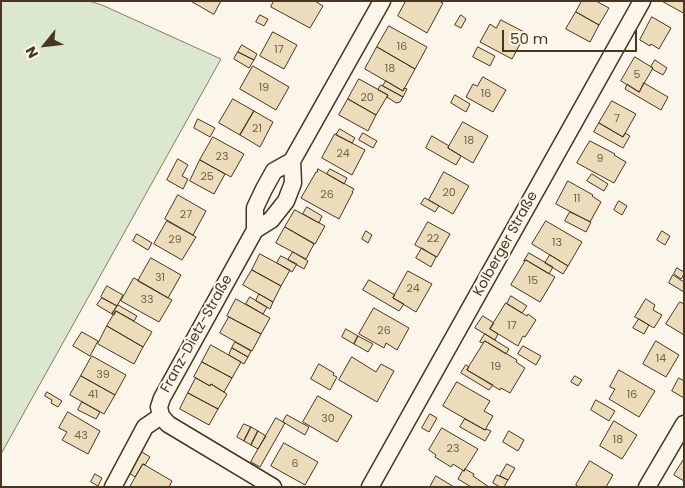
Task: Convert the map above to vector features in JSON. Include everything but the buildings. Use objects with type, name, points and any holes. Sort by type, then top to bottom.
[{"type":"street","name":"Franz-Dietz-Straße","points":[[254,230],[271,220],[286,201],[293,183],[292,162],[382,1]]},
{"type":"street","name":"Kolberger Straße","points":[[370,487],[642,1]]},
{"type":"street","name":"Franz-Dietz-Straße","points":[[161,416],[158,407],[162,398],[254,230],[255,208],[264,189],[274,171],[292,162]]},
{"type":"street","points":[[264,189],[286,201]]},
{"type":"street","points":[[113,487],[145,427],[161,416],[168,424],[273,487]]},
{"type":"street","points":[[647,487],[684,424]]},
{"type":"green space","points":[[1,1],[89,1],[102,5],[221,59],[1,454]]}]
